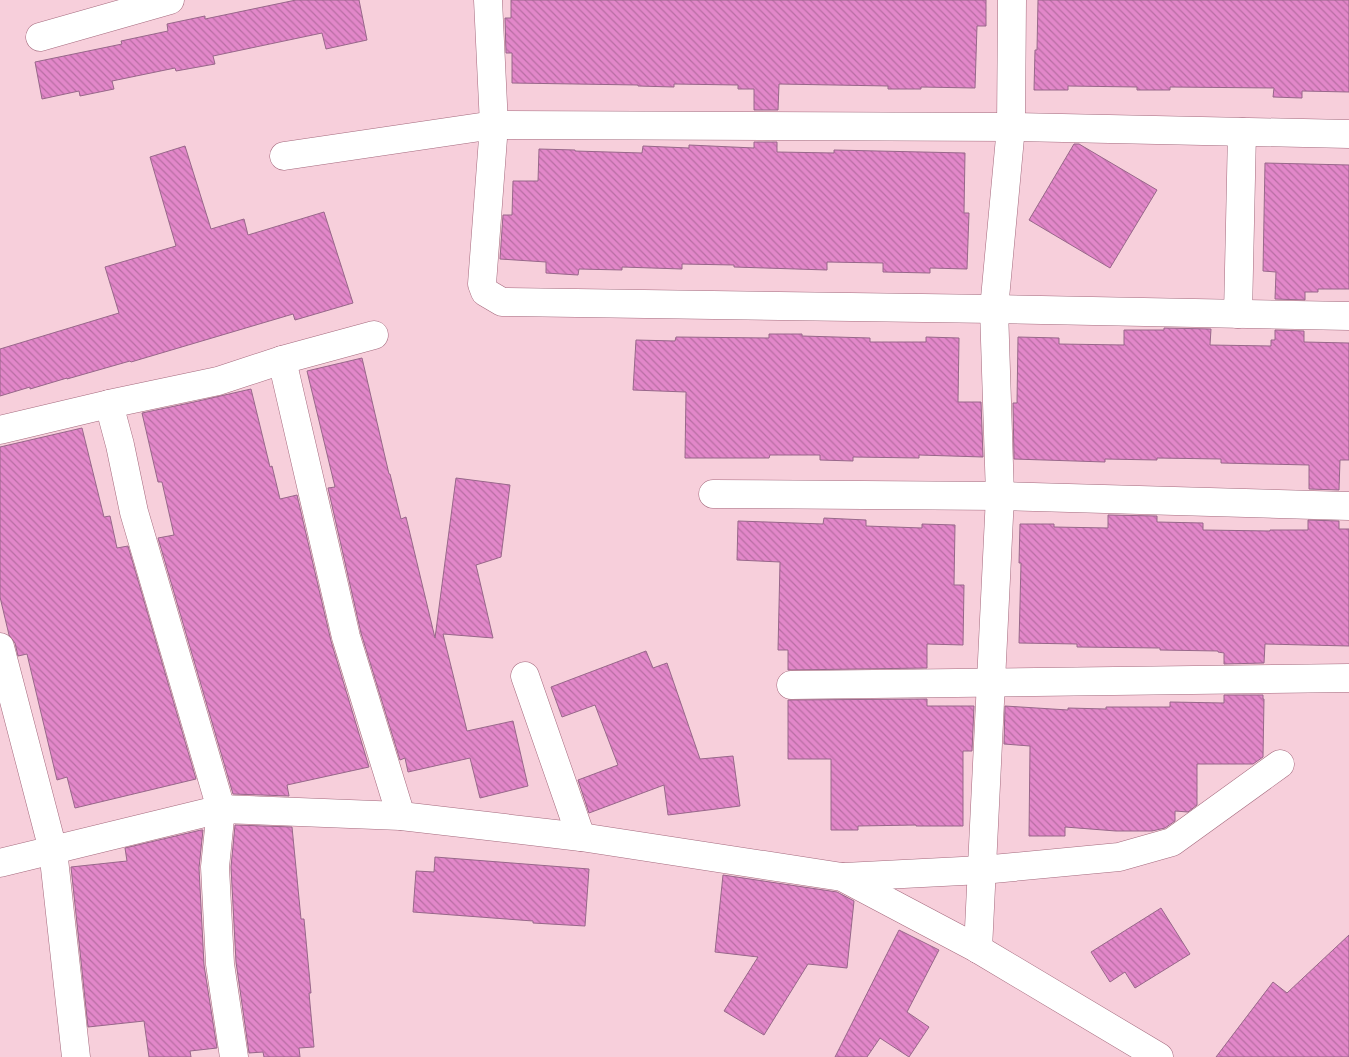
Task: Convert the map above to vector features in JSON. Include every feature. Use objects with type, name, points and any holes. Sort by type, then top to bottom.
[{"type":"street","points":[[40,36],[170,0]]},
{"type":"street","points":[[488,0],[494,125],[482,284],[485,292],[502,302],[1349,316]]},
{"type":"street","points":[[978,948],[1000,496],[994,309],[1011,127],[1012,0]]},
{"type":"street","points":[[284,156],[494,125],[1011,127],[1349,134]]},
{"type":"street","points":[[1238,314],[1242,132]]},
{"type":"street","points":[[0,430],[218,381],[282,360],[374,335]]},
{"type":"street","points":[[282,360],[346,637],[401,816]]},
{"type":"street","points":[[109,404],[134,512],[221,808],[215,867],[220,964],[234,1057]]},
{"type":"street","points":[[713,494],[1000,496],[1349,506]]},
{"type":"street","points":[[0,647],[53,850],[76,1057]]},
{"type":"street","points":[[525,676],[581,837]]},
{"type":"street","points":[[791,685],[1349,678]]},
{"type":"street","points":[[0,862],[221,808],[401,816],[581,837],[842,877],[982,870],[1119,857],[1172,842],[1280,764]]},
{"type":"street","points":[[842,877],[978,948],[1159,1057]]},
{"type":"building","points":[[296,0],[359,0],[367,40],[326,49],[322,33],[213,56],[215,64],[176,71],[175,68],[112,81],[114,89],[80,96],[79,91],[42,99],[35,62],[122,44],[121,41],[168,31],[167,24],[205,16],[205,19]]},
{"type":"building","points":[[511,0],[986,0],[986,26],[977,26],[975,88],[921,87],[921,89],[888,89],[888,86],[779,84],[778,110],[754,110],[754,89],[738,89],[738,85],[674,84],[674,87],[512,83],[512,53],[506,53],[505,18],[511,18]]},
{"type":"building","points":[[1038,0],[1349,0],[1349,92],[1302,91],[1302,98],[1273,97],[1274,88],[1170,87],[1170,90],[1137,90],[1137,87],[1068,86],[1068,90],[1034,90]]},
{"type":"building","points":[[754,142],[777,142],[777,152],[834,153],[834,150],[965,153],[964,213],[969,213],[967,269],[930,268],[930,273],[883,272],[883,263],[827,262],[827,270],[682,264],[682,269],[622,267],[622,270],[579,269],[578,275],[546,273],[546,262],[500,259],[503,215],[512,215],[513,181],[538,181],[539,149],[642,153],[643,146],[689,148],[689,145],[754,148]]},
{"type":"building","points":[[1074,144],[1079,144],[1157,190],[1110,268],[1029,220]]},
{"type":"building","points":[[185,146],[211,229],[244,219],[248,235],[324,212],[353,303],[295,320],[293,314],[131,362],[0,396],[0,349],[119,313],[105,267],[176,246],[150,157]]},
{"type":"building","points":[[1265,163],[1349,165],[1349,289],[1318,289],[1318,292],[1305,292],[1305,300],[1275,299],[1276,272],[1263,271]]},
{"type":"building","points":[[1164,328],[1211,329],[1210,345],[1271,346],[1271,340],[1275,340],[1275,330],[1304,331],[1304,342],[1349,343],[1349,460],[1340,460],[1339,490],[1309,489],[1309,465],[1221,463],[1221,459],[1105,459],[1105,462],[1014,459],[1013,403],[1017,403],[1018,337],[1059,338],[1059,344],[1124,345],[1124,330],[1164,330]]},
{"type":"building","points":[[769,334],[870,338],[870,342],[926,342],[926,337],[959,338],[958,402],[981,402],[983,457],[919,455],[919,458],[853,457],[853,461],[820,460],[820,455],[770,455],[769,458],[685,458],[686,392],[633,390],[636,340],[675,341],[676,337],[769,338]]},
{"type":"building","points":[[362,358],[389,474],[401,519],[406,517],[435,638],[456,478],[510,485],[501,557],[476,565],[493,638],[443,634],[467,731],[513,721],[528,786],[480,798],[470,758],[408,772],[405,758],[400,760],[361,633],[328,488],[335,487],[307,371]]},
{"type":"building","points":[[251,389],[270,467],[272,466],[280,499],[297,495],[331,641],[369,767],[287,785],[289,796],[233,794],[158,538],[174,535],[162,482],[158,482],[142,413]]},
{"type":"building","points":[[82,428],[104,517],[110,516],[117,548],[128,546],[196,779],[75,808],[67,777],[57,780],[27,654],[18,656],[15,643],[9,635],[0,597],[0,447]]},
{"type":"building","points":[[1108,515],[1157,516],[1157,522],[1203,523],[1203,530],[1308,530],[1308,520],[1339,521],[1339,529],[1349,529],[1349,646],[1265,644],[1264,663],[1224,664],[1224,653],[1218,651],[1077,647],[1077,644],[1019,643],[1020,524],[1054,524],[1054,527],[1108,528]]},
{"type":"building","points":[[824,518],[866,520],[866,526],[922,528],[922,524],[955,525],[954,585],[964,585],[963,645],[927,644],[927,668],[788,670],[788,650],[778,650],[780,562],[737,560],[738,521],[823,524]]},
{"type":"building","points":[[646,651],[653,668],[667,663],[700,759],[733,756],[740,806],[668,815],[664,785],[589,813],[578,780],[618,765],[595,705],[562,717],[551,687]]},
{"type":"building","points":[[1224,695],[1263,695],[1263,757],[1253,764],[1197,764],[1197,805],[1188,812],[1175,811],[1175,821],[1165,828],[1152,831],[1116,831],[1065,827],[1065,836],[1029,836],[1030,746],[1004,744],[1005,706],[1068,710],[1068,708],[1170,707],[1170,702],[1224,703]]},
{"type":"building","points":[[927,699],[927,706],[974,706],[972,751],[963,751],[963,826],[858,826],[858,830],[831,830],[831,759],[788,759],[788,700]]},
{"type":"building","points":[[235,825],[292,827],[301,919],[304,919],[314,1047],[299,1048],[300,1057],[264,1057],[263,1052],[249,1053],[236,962],[231,867]]},
{"type":"building","points":[[203,830],[199,868],[204,965],[217,1048],[190,1051],[191,1057],[149,1057],[144,1021],[88,1027],[71,867],[127,861],[125,848]]},
{"type":"building","points":[[435,857],[589,869],[585,926],[413,912],[416,871],[434,872]]},
{"type":"building","points":[[723,875],[837,892],[854,901],[847,968],[808,964],[764,1035],[724,1011],[758,957],[715,952]]},
{"type":"building","points":[[1161,908],[1190,954],[1135,988],[1125,972],[1110,982],[1091,952]]},
{"type":"building","points":[[899,930],[939,950],[907,1012],[929,1027],[909,1057],[880,1038],[867,1057],[835,1057]]},
{"type":"building","points":[[1349,935],[1349,1057],[1216,1057],[1273,982],[1287,993]]}]
